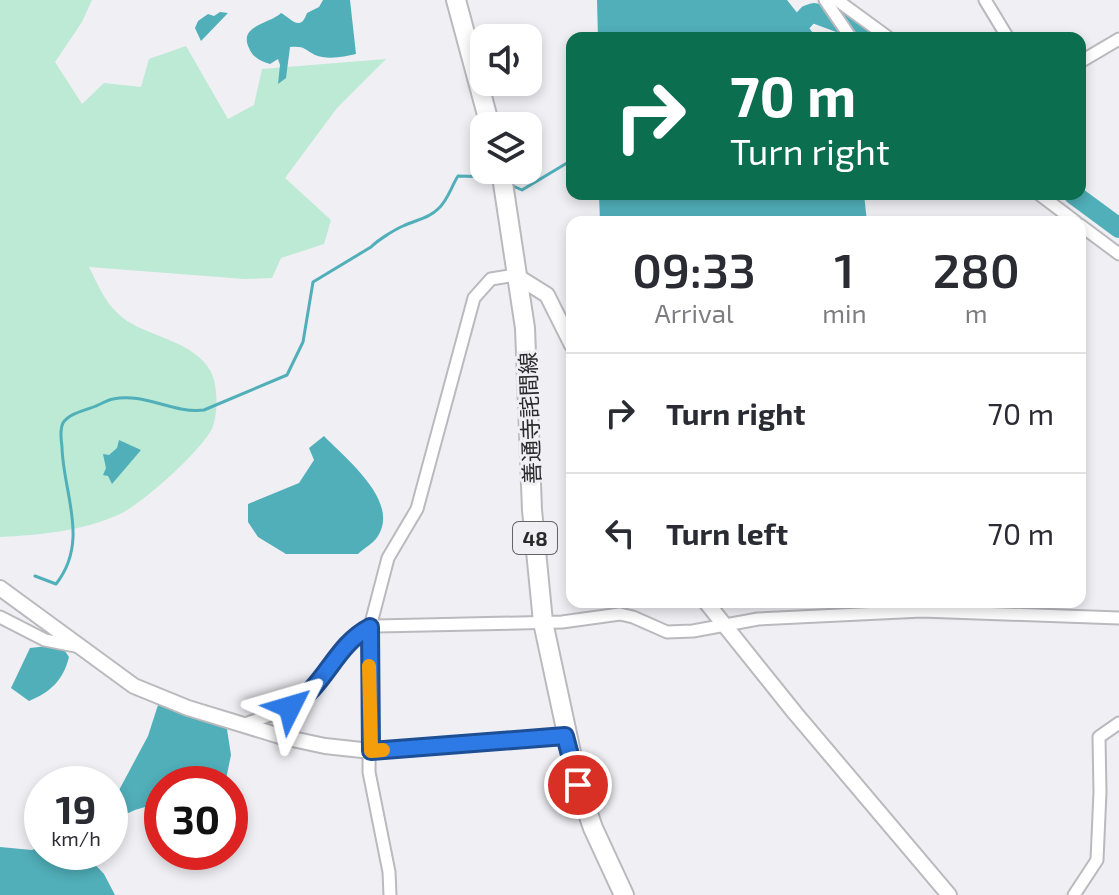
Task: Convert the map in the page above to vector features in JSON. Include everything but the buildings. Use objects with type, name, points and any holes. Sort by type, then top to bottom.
[{"type":"main road","points":[[458,1],[486,112]]},
{"type":"main road","name":"善通寺詫間線","points":[[503,184],[525,328],[532,510],[543,622],[565,736],[578,785],[593,828],[624,895]]},
{"type":"street","points":[[825,0],[847,32]]},
{"type":"street","points":[[837,0],[881,32]]},
{"type":"street","points":[[985,0],[1004,32]]},
{"type":"street","points":[[1086,58],[1119,39]]},
{"type":"street","points":[[1047,200],[1069,216]]},
{"type":"street","points":[[1086,229],[1119,254]]},
{"type":"street","points":[[390,895],[389,872],[369,772],[370,627],[388,558],[417,509],[474,298],[491,279],[515,275],[547,295],[566,333]]},
{"type":"street","points":[[0,588],[75,646],[134,686],[157,697],[325,746],[371,751],[565,736]]},
{"type":"street","points":[[711,608],[949,895]]},
{"type":"street","points":[[245,724],[305,698],[317,687],[346,645],[370,627],[562,622],[620,614],[667,632],[693,631],[773,618],[922,611],[1119,618]]},
{"type":"street","points":[[0,617],[45,640],[75,646]]},
{"type":"street","points":[[1074,895],[1097,860],[1099,737],[1119,723]]},
{"type":"green space","points":[[0,0],[92,0],[82,22],[55,62],[82,104],[104,83],[141,87],[149,59],[186,46],[228,119],[254,105],[262,69],[386,59],[337,108],[285,178],[331,220],[324,244],[281,258],[272,278],[245,279],[89,267],[107,301],[123,318],[183,346],[204,362],[211,372],[216,392],[213,426],[198,448],[172,474],[120,514],[76,528],[0,537]]},
{"type":"water","points":[[323,0],[350,0],[356,54],[325,57],[290,47],[286,78],[278,84],[278,59],[270,64],[255,57],[249,48],[248,34],[281,13],[295,22],[301,22]]},
{"type":"water","points":[[597,0],[787,0],[812,32],[598,32]]},
{"type":"water","points":[[220,12],[228,13],[201,41],[195,28],[198,21],[208,14],[214,16]]},
{"type":"water","points":[[599,200],[865,200],[866,216],[600,216]]},
{"type":"water","points":[[324,436],[368,482],[382,509],[383,523],[376,539],[358,554],[286,554],[258,537],[248,522],[248,504],[299,483],[314,460],[309,448]]},
{"type":"water","points":[[119,440],[141,450],[112,484],[108,476],[103,475],[106,468],[103,454],[109,455],[117,448]]},
{"type":"water","points":[[57,645],[69,657],[55,685],[29,701],[11,688],[30,648]]},
{"type":"water","points":[[158,705],[226,723],[231,755],[229,766],[144,766],[144,808],[128,814],[128,773],[148,736]]},
{"type":"water","points":[[0,847],[24,849],[24,870],[100,870],[115,895],[0,895]]},
{"type":"waterway","points":[[792,32],[808,15],[814,13],[862,32]]},
{"type":"waterway","points":[[513,186],[522,190],[566,164]]},
{"type":"waterway","points":[[35,576],[56,584],[66,568],[71,551],[72,517],[61,438],[62,425],[66,420],[109,400],[125,398],[181,409],[204,410],[287,375],[303,342],[313,282],[395,230],[434,212],[444,202],[458,176],[470,176]]},
{"type":"waterway","points":[[1081,200],[1119,228]]},
{"type":"slow traffic","points":[[369,666],[371,751],[383,750]]},
{"type":"route","points":[[290,707],[317,687],[346,645],[370,627],[371,751],[565,736],[578,785]]}]
